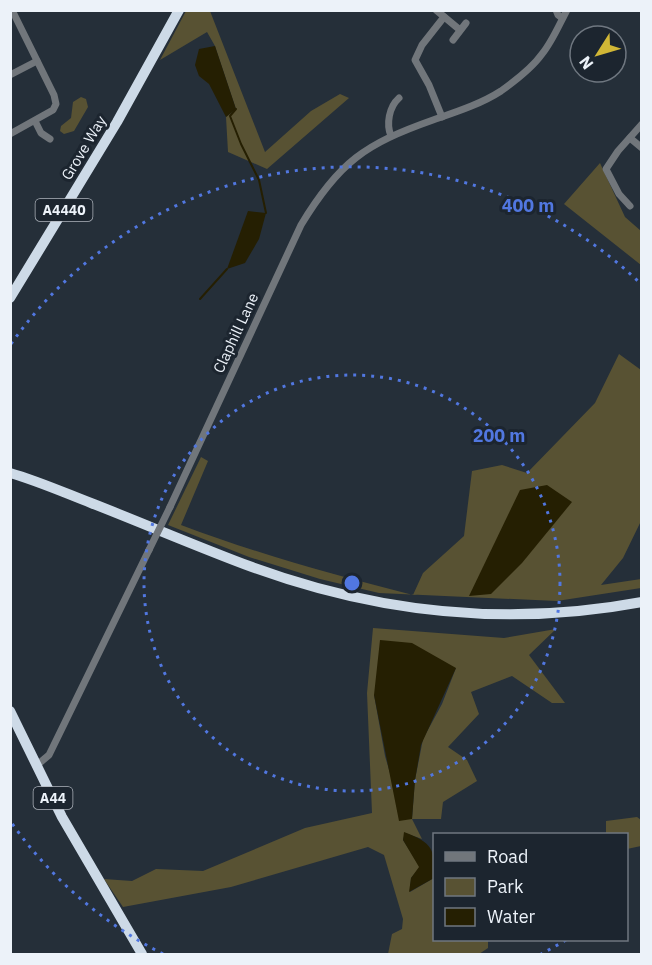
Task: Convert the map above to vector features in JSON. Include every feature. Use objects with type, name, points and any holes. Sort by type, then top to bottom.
[{"type":"highway","name":"Grove Way","points":[[10,298],[117,122],[179,10]]},
{"type":"highway","points":[[10,465],[27,478]]},
{"type":"highway","points":[[10,473],[253,567],[312,586],[374,602],[458,614],[513,615],[565,612],[642,602]]},
{"type":"highway","name":"A44","points":[[10,711],[62,817],[142,954]]},
{"type":"street","points":[[10,134],[53,110],[56,104],[54,95],[12,10]]},
{"type":"street","points":[[436,10],[460,30]]},
{"type":"street","points":[[556,10],[562,18]]},
{"type":"street","name":"Claphill Lane","points":[[36,766],[49,755],[170,507],[301,225],[318,197],[332,179],[370,147],[391,136],[485,100],[515,80],[542,55],[567,10]]},
{"type":"street","points":[[442,117],[429,85],[415,60],[422,45],[444,17]]},
{"type":"street","points":[[453,40],[466,23]]},
{"type":"street","points":[[10,75],[37,61]]},
{"type":"street","points":[[391,136],[388,128],[391,108],[399,98]]},
{"type":"street","points":[[35,121],[41,133],[50,139]]},
{"type":"street","points":[[630,206],[619,194],[606,169],[618,151],[641,125]]},
{"type":"street","points":[[630,138],[642,148]]},
{"type":"green space","points":[[186,11],[210,11],[265,152],[311,111],[340,94],[349,98],[267,169],[228,152],[226,117],[236,109],[215,46],[207,32],[160,60]]},
{"type":"green space","points":[[81,97],[86,99],[88,107],[74,131],[64,134],[60,131],[61,126],[71,118],[73,102]]},
{"type":"green space","points":[[600,163],[625,217],[641,231],[641,265],[564,204]]},
{"type":"green space","points":[[619,354],[641,370],[641,521],[623,558],[601,585],[641,579],[641,588],[557,601],[413,595],[423,573],[464,536],[472,471],[502,465],[527,473],[595,403]]},
{"type":"green space","points":[[201,457],[208,461],[181,525],[296,563],[411,594],[379,593],[320,579],[249,557],[168,525]]},
{"type":"green space","points":[[373,628],[504,638],[556,629],[529,655],[565,703],[552,703],[512,676],[471,692],[479,714],[448,747],[467,760],[477,781],[443,802],[441,819],[412,819],[422,839],[405,833],[403,840],[420,867],[411,878],[410,892],[433,879],[433,941],[488,941],[488,948],[479,954],[388,954],[392,934],[402,929],[403,919],[384,855],[368,847],[231,887],[123,907],[104,879],[132,881],[156,869],[203,871],[305,828],[372,813],[367,693]],"holes":[[[456,668],[442,704],[423,739],[415,780],[412,819],[392,780],[385,756],[374,695]]]},
{"type":"green space","points":[[637,817],[641,820],[641,846],[628,849],[628,833],[606,833],[606,821]]},
{"type":"water","points":[[215,46],[236,109],[226,117],[209,84],[199,76],[195,65],[199,49]]},
{"type":"water","points":[[248,211],[266,213],[259,239],[245,263],[227,269]]},
{"type":"water","points":[[547,485],[572,502],[522,563],[491,594],[469,596],[520,490]]},
{"type":"water","points":[[380,640],[412,643],[456,668],[421,745],[412,819],[399,821],[374,695]]},
{"type":"water","points":[[404,832],[427,844],[433,854],[433,879],[409,892],[411,878],[419,867],[403,840]]},
{"type":"waterway","points":[[236,109],[230,116],[259,180],[266,213]]},
{"type":"waterway","points":[[200,299],[227,269]]}]
